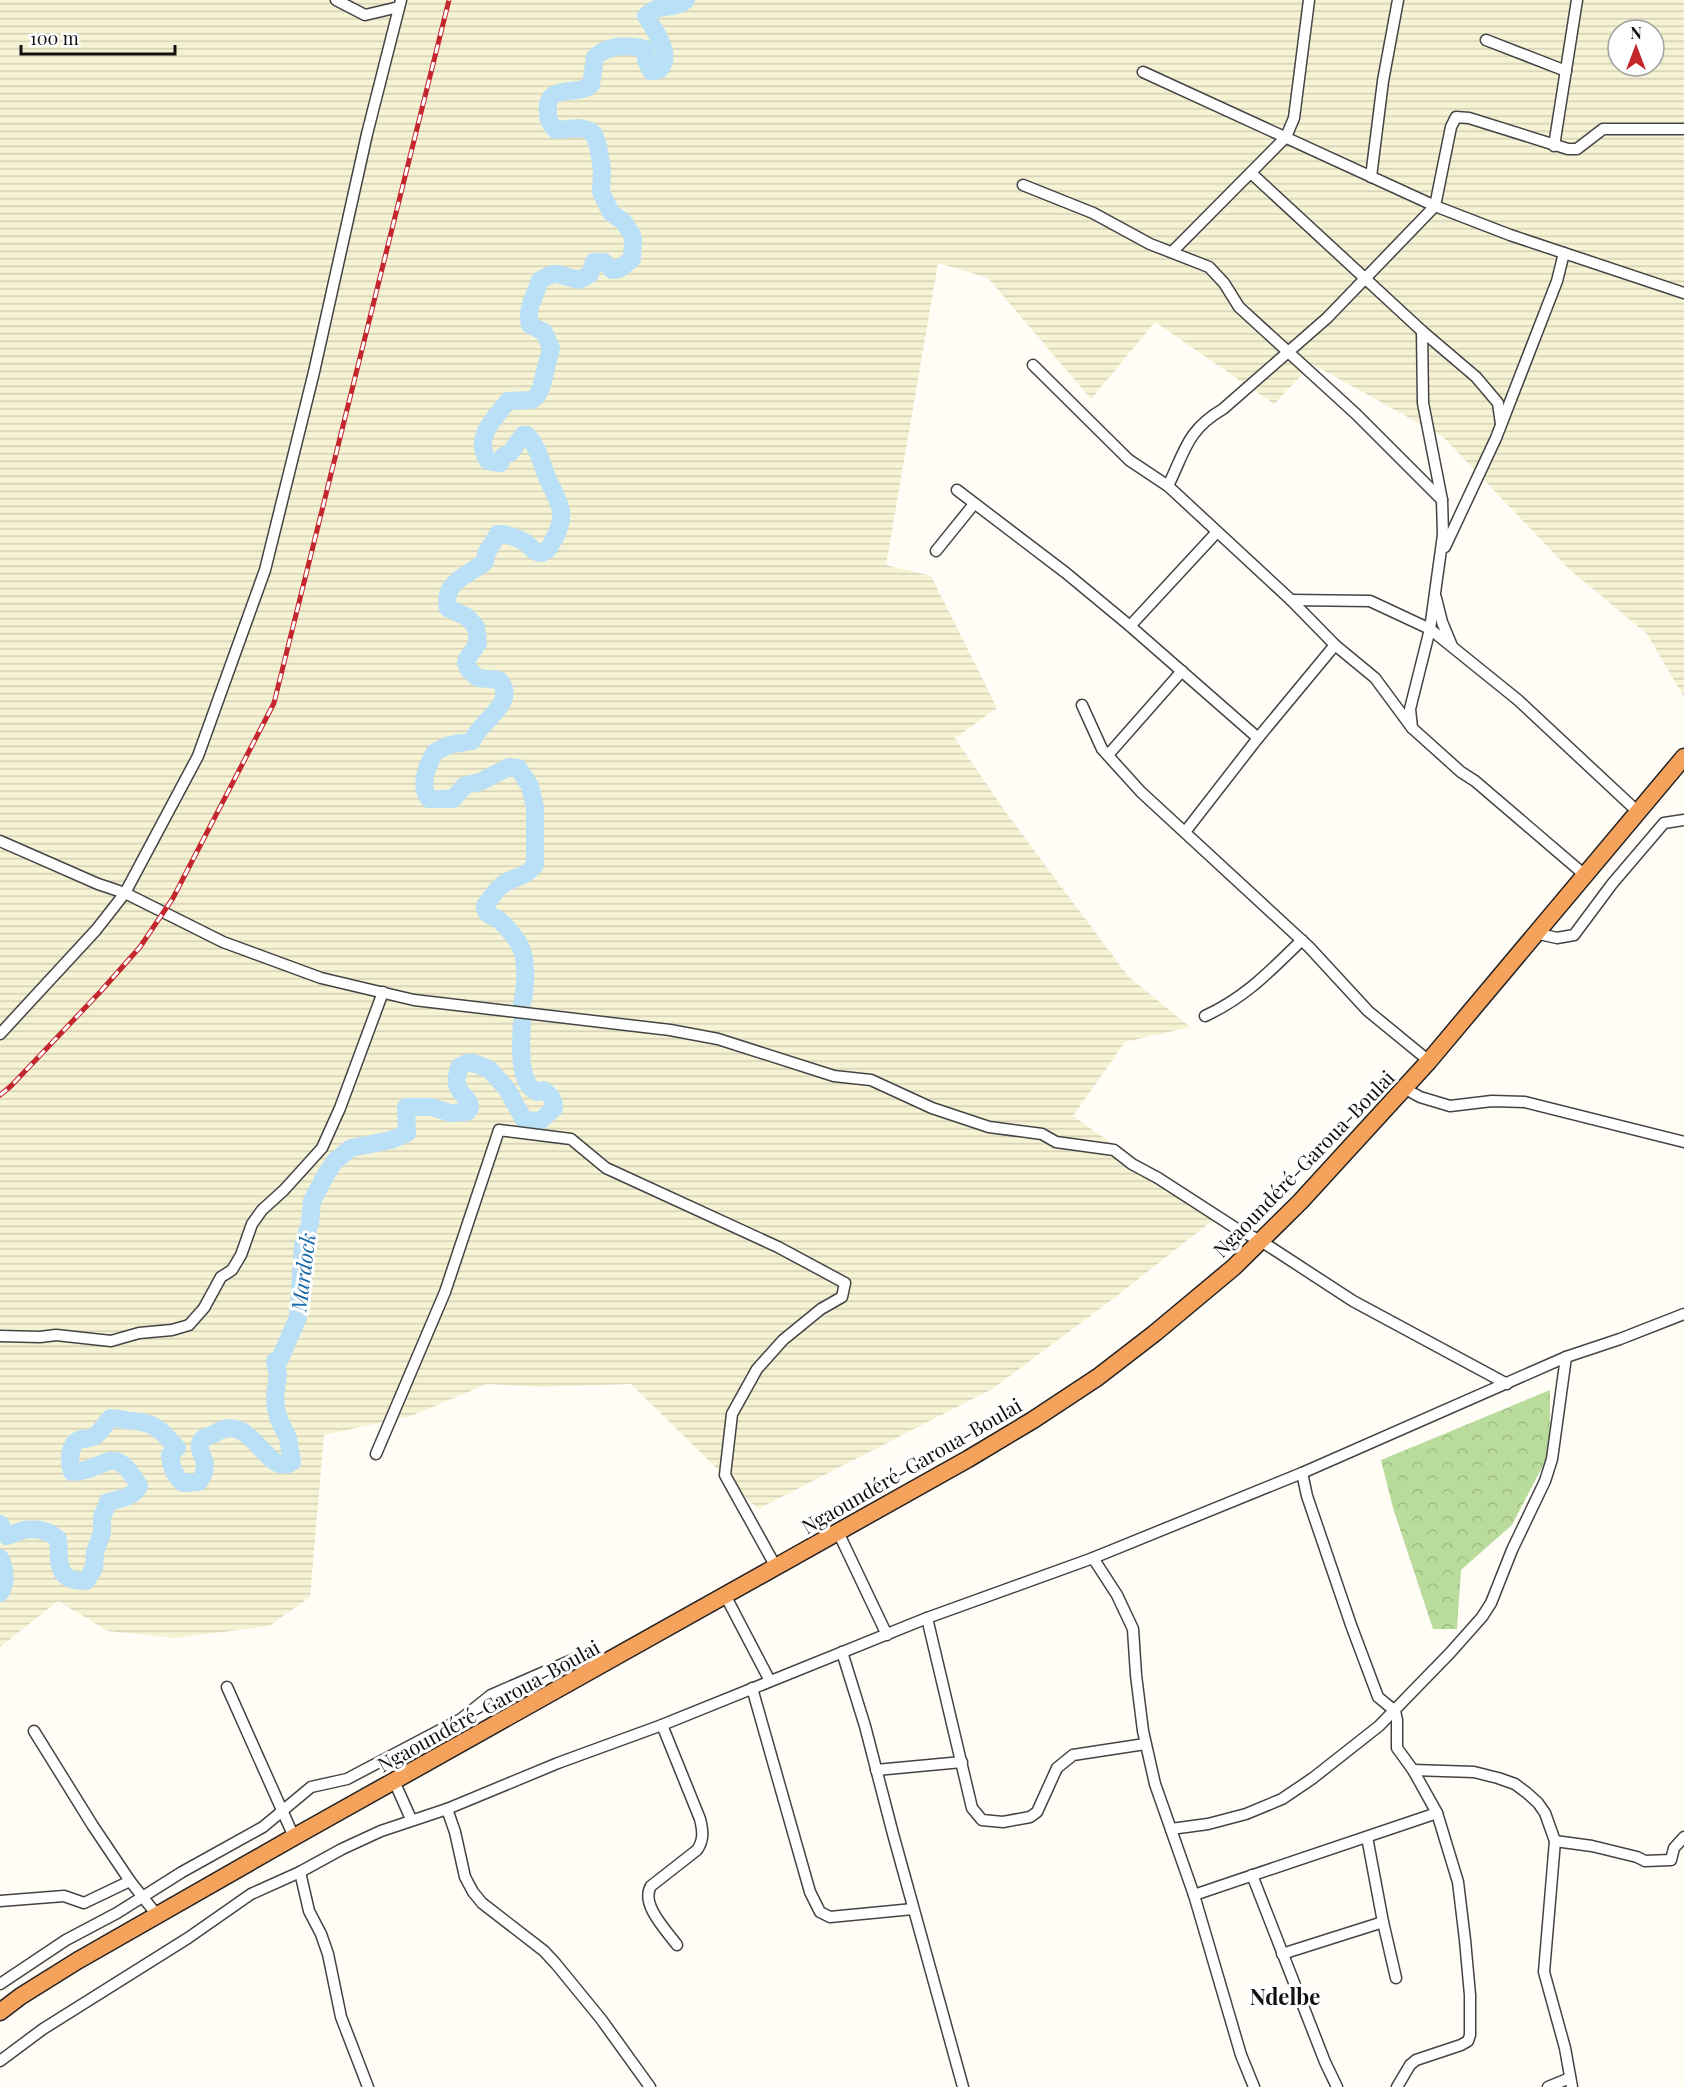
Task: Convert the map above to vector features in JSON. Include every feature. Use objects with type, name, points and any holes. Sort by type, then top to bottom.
[{"type":"highway","name":"Ngaoundéré-Garoua-Boulai","points":[[0,2012],[67,1967],[157,1915],[968,1459],[1034,1420],[1098,1377],[1234,1267],[1300,1202],[1429,1061],[1684,757]]},
{"type":"street","points":[[336,0],[365,15],[400,3]]},
{"type":"street","points":[[1172,252],[1286,137],[1293,118],[1309,0]]},
{"type":"street","points":[[1371,177],[1383,81],[1398,0]]},
{"type":"street","points":[[1554,146],[1577,0]]},
{"type":"street","points":[[0,1034],[96,930],[125,893],[198,756],[265,570],[314,372],[400,3]]},
{"type":"street","points":[[1486,40],[1566,71]]},
{"type":"street","points":[[1143,72],[1435,206],[1510,235],[1684,292]]},
{"type":"street","points":[[1168,486],[1184,447],[1205,420],[1223,409],[1327,318],[1435,206],[1451,127],[1456,117],[1469,118],[1554,146],[1577,149],[1603,129],[1684,129]]},
{"type":"street","points":[[1251,173],[1422,331],[1476,377],[1498,403],[1501,424]]},
{"type":"street","points":[[1023,185],[1093,213],[1150,244],[1209,267],[1224,283],[1239,307],[1356,414],[1442,500]]},
{"type":"street","points":[[1439,560],[1501,424],[1557,281],[1564,253]]},
{"type":"street","points":[[1412,728],[1410,709],[1430,629],[1443,535],[1442,500],[1423,403],[1422,331]]},
{"type":"street","points":[[1033,365],[1129,460],[1168,486],[1291,600],[1335,645],[1375,678],[1412,728],[1586,876]]},
{"type":"street","points":[[957,490],[1066,573],[1258,738]]},
{"type":"street","points":[[936,551],[974,504]]},
{"type":"street","points":[[1130,626],[1217,532]]},
{"type":"street","points":[[1435,592],[1442,622],[1452,646]]},
{"type":"street","points":[[1291,600],[1370,601],[1430,629],[1518,700],[1638,812]]},
{"type":"street","points":[[1185,832],[1258,738],[1335,645]]},
{"type":"street","points":[[1108,755],[1182,671]]},
{"type":"street","points":[[1082,705],[1102,748],[1141,792],[1302,940],[1368,1011],[1429,1061]]},
{"type":"street","points":[[1535,933],[1557,938],[1574,935],[1612,884],[1664,823],[1684,820]]},
{"type":"street","points":[[0,841],[98,884],[125,893],[224,942],[321,978],[414,1000],[670,1030],[718,1039],[834,1076],[871,1080],[932,1108],[989,1127],[1042,1134],[1056,1142],[1114,1150],[1132,1164],[1158,1178],[1237,1230],[1261,1241],[1353,1301],[1507,1384]]},
{"type":"street","points":[[1205,1016],[1229,1005],[1261,980],[1302,940]]},
{"type":"street","points":[[0,1336],[56,1335],[111,1341],[140,1333],[172,1330],[189,1325],[204,1308],[221,1277],[232,1270],[241,1256],[252,1224],[262,1210],[284,1190],[322,1148],[340,1108],[383,992]]},
{"type":"street","points":[[1404,1088],[1420,1097],[1450,1106],[1492,1101],[1525,1102],[1684,1142]]},
{"type":"street","points":[[376,1454],[445,1292],[499,1130],[571,1139],[606,1168],[778,1247],[845,1284],[842,1297],[821,1309],[783,1340],[757,1369],[732,1414],[725,1475],[776,1567]]},
{"type":"street","points":[[0,2061],[43,2029],[188,1938],[251,1894],[300,1872],[342,1848],[411,1819],[447,1809],[558,1763],[662,1725],[927,1618],[1093,1558],[1302,1473],[1566,1357],[1684,1314]]},
{"type":"street","points":[[1171,1829],[1208,1824],[1282,1799],[1350,1751],[1395,1711],[1450,1653],[1491,1604],[1512,1550],[1545,1481],[1552,1459],[1566,1357]]},
{"type":"street","points":[[1302,1473],[1307,1496],[1374,1687],[1378,1697],[1395,1711],[1397,1748],[1413,1770],[1437,1813],[1458,1881],[1470,1995],[1470,2035],[1468,2041],[1461,2045],[1416,2060],[1410,2065],[1397,2087]]},
{"type":"street","points":[[838,1532],[887,1635]]},
{"type":"street","points":[[1093,1558],[1117,1595],[1133,1629],[1145,1744],[1155,1784],[1194,1895],[1241,2055],[1254,2087]]},
{"type":"street","points":[[725,1595],[770,1681]]},
{"type":"street","points":[[927,1618],[972,1808],[982,1820],[1003,1822],[1030,1816],[1036,1812],[1057,1768],[1073,1755],[1145,1744]]},
{"type":"street","points":[[842,1652],[865,1726],[963,2087]]},
{"type":"street","points":[[0,1984],[66,1940],[117,1913],[182,1872],[263,1827],[306,1790],[347,1779],[461,1719],[491,1695],[581,1656],[611,1660]]},
{"type":"street","points":[[227,1687],[294,1837]]},
{"type":"street","points":[[752,1688],[810,1892],[820,1912],[830,1917],[913,1909]]},
{"type":"street","points":[[662,1725],[700,1819],[703,1836],[702,1844],[697,1850],[651,1886],[647,1892],[648,1904],[677,1945]]},
{"type":"street","points":[[34,1731],[93,1826],[130,1881],[157,1915]]},
{"type":"street","points":[[876,1770],[962,1762]]},
{"type":"street","points":[[1413,1770],[1474,1772],[1515,1784],[1538,1803],[1551,1827],[1555,1841],[1544,1972],[1565,2048],[1571,2082],[1548,2087]]},
{"type":"street","points":[[394,1781],[411,1819]]},
{"type":"street","points":[[447,1809],[456,1832],[465,1877],[473,1892],[482,1903],[544,1951],[556,1964],[601,2019],[650,2087]]},
{"type":"street","points":[[1194,1895],[1437,1813]]},
{"type":"street","points":[[1366,1837],[1396,1978]]},
{"type":"street","points":[[1555,1841],[1592,1846],[1645,1861],[1671,1860],[1674,1848],[1684,1837]]},
{"type":"street","points":[[300,1872],[309,1911],[321,1935],[327,1954],[341,2017],[368,2087]]},
{"type":"street","points":[[1252,1875],[1324,2062],[1337,2087]]},
{"type":"street","points":[[0,1901],[64,1896],[84,1903],[130,1881]]},
{"type":"street","points":[[1282,1954],[1383,1922]]},
{"type":"shaded area","points":[[0,0],[1684,0],[1684,697],[1647,634],[1569,569],[1442,436],[1312,364],[1274,404],[1155,322],[1091,399],[988,278],[938,263],[886,565],[931,576],[997,708],[955,738],[1007,814],[1128,976],[1190,1027],[1125,1042],[1073,1116],[1217,1217],[1109,1302],[992,1389],[758,1509],[631,1384],[541,1387],[487,1384],[411,1416],[324,1435],[310,1597],[269,1626],[175,1638],[108,1631],[58,1601],[0,1647]]},
{"type":"green space","points":[[1550,1390],[1550,1452],[1512,1525],[1461,1570],[1457,1629],[1433,1629],[1393,1508],[1381,1460]]},
{"type":"waterway","name":"Mardock","points":[[522,1004],[525,972],[521,948],[504,924],[488,914],[485,905],[501,886],[522,876],[535,865],[535,807],[530,786],[518,768],[509,767],[480,782],[465,785],[453,799],[429,799],[426,794],[424,782],[429,763],[435,752],[449,745],[472,741],[496,712],[504,696],[504,688],[499,680],[478,678],[469,670],[467,659],[478,643],[476,627],[467,617],[448,608],[447,599],[453,585],[458,580],[485,562],[486,554],[498,534],[516,538],[542,553],[549,548],[561,521],[558,501],[537,450],[527,435],[523,435],[510,453],[503,456],[500,463],[488,461],[483,444],[487,429],[508,401],[532,400],[541,388],[551,348],[544,332],[530,325],[529,319],[530,307],[540,280],[552,274],[579,280],[590,274],[594,262],[604,262],[612,270],[619,269],[632,259],[632,235],[623,221],[611,213],[601,192],[602,169],[594,134],[579,128],[556,130],[549,121],[548,103],[556,94],[591,85],[595,57],[612,48],[625,46],[645,49],[646,60],[651,71],[659,70],[663,64],[664,50],[646,16],[655,9],[676,5],[686,0]]},
{"type":"waterway","name":"Mardock","points":[[0,1524],[7,1536],[31,1529],[46,1531],[54,1536],[58,1539],[61,1569],[64,1574],[69,1578],[86,1581],[94,1568],[95,1552],[102,1533],[102,1517],[108,1502],[130,1495],[139,1486],[130,1472],[115,1461],[108,1461],[84,1471],[72,1472],[70,1458],[74,1444],[82,1439],[95,1436],[111,1418],[142,1422],[154,1426],[163,1433],[177,1448],[170,1455],[170,1459],[175,1474],[183,1483],[199,1482],[203,1476],[205,1464],[200,1447],[201,1441],[229,1428],[240,1430],[250,1437],[274,1461],[283,1464],[292,1462],[288,1438],[276,1408],[278,1375],[275,1361],[277,1363],[280,1359],[298,1317],[303,1245],[310,1223],[312,1201],[325,1176],[335,1161],[351,1148],[391,1140],[407,1133],[406,1107],[431,1107],[451,1113],[467,1112],[470,1105],[457,1085],[459,1067],[467,1063],[489,1069],[507,1089],[524,1120],[540,1121],[554,1108],[554,1105],[548,1094],[543,1090],[537,1092],[526,1080],[522,1061],[522,1023]]},
{"type":"waterway","name":"Mardock","points":[[0,1558],[4,1576],[4,1585],[0,1593]]},
{"type":"railway","points":[[0,1095],[101,991],[140,947],[173,898],[274,703],[449,0]]},
{"type":"district","name":"Ndelbe","points":[[1285,1996]]}]
